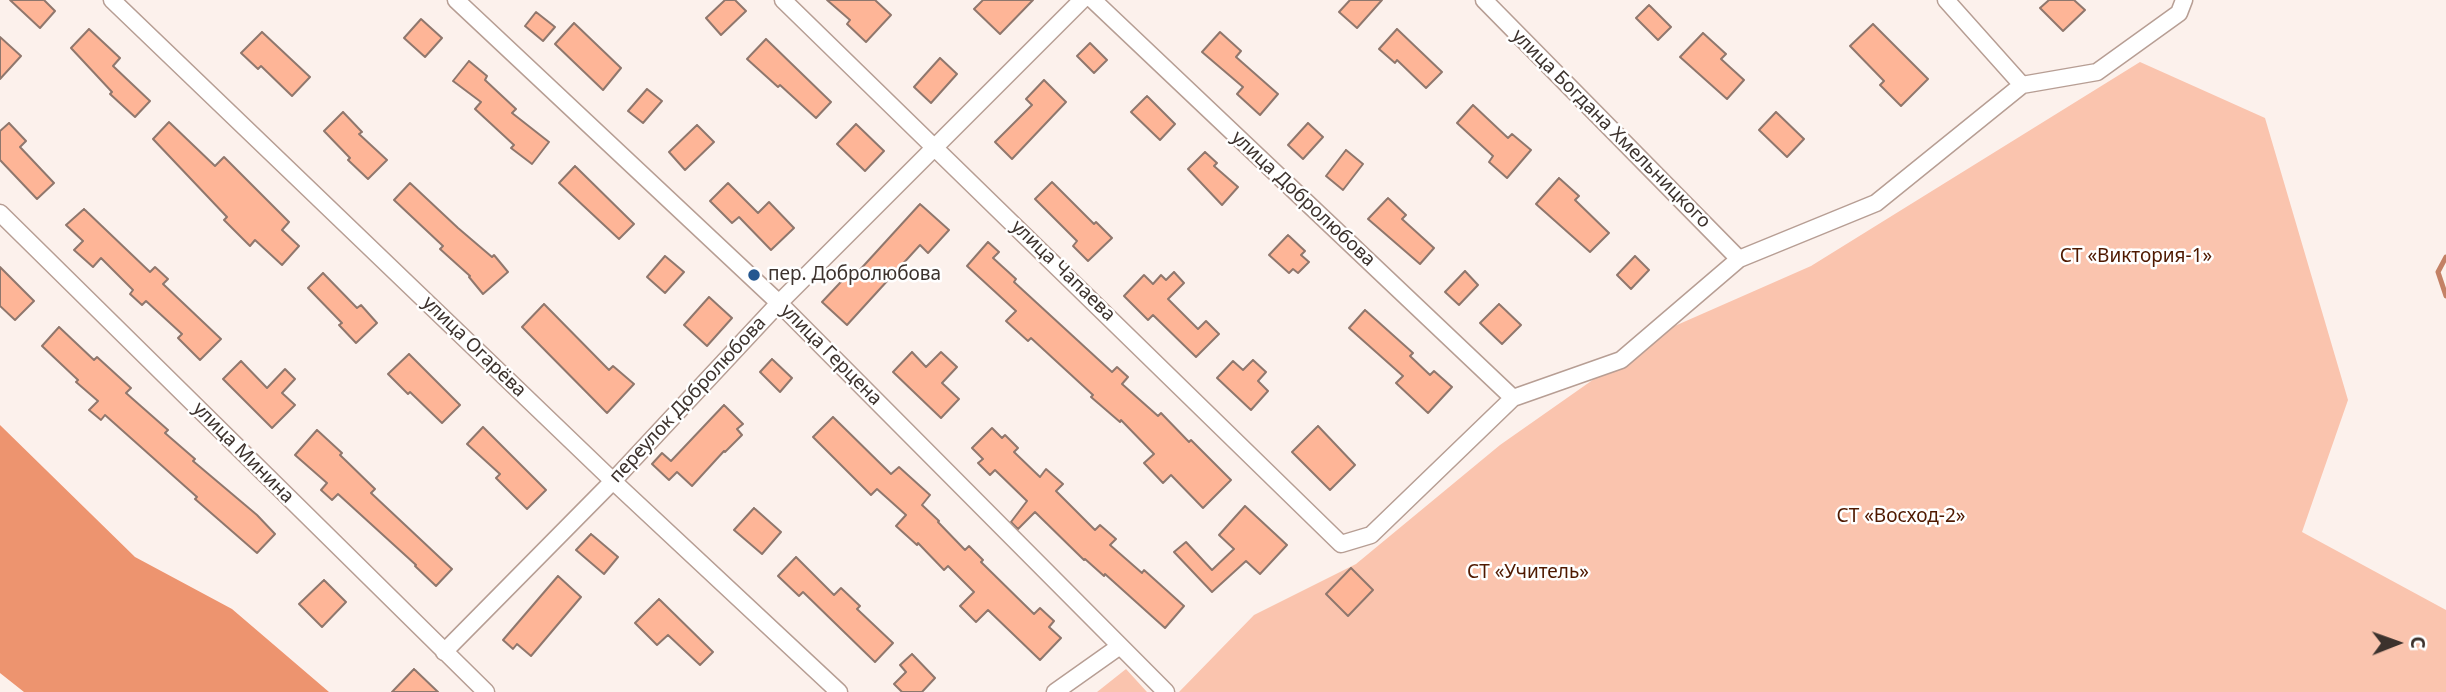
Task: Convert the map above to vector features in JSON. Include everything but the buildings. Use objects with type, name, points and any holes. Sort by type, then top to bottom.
[{"type":"street","name":"улица Огарёва","points":[[111,0],[613,481],[839,692]]},
{"type":"street","name":"улица Герцена","points":[[456,0],[779,303],[1166,692]]},
{"type":"street","name":"улица Чапаева","points":[[783,0],[1341,544],[1371,535],[1513,398]]},
{"type":"street","name":"переулок Добролюбова","points":[[444,652],[613,481],[779,303],[1082,0]]},
{"type":"street","name":"улица Добролюбова","points":[[1093,0],[1513,398]]},
{"type":"street","name":"улица Богдана Хмельницкого","points":[[1484,0],[1739,258]]},
{"type":"street","points":[[1947,0],[2022,85]]},
{"type":"street","points":[[1513,398],[1621,360],[1739,258],[1876,203],[2022,85],[2097,72],[2179,13],[2184,0]]},
{"type":"street","name":"улица Минина","points":[[0,213],[486,692]]},
{"type":"street","points":[[1055,692],[1120,646]]},
{"type":"green space","points":[[2140,62],[2265,118],[2348,400],[2302,532],[2446,610],[2446,692],[1179,692],[1254,615],[1356,564],[1500,445],[1661,332],[1811,266]]},
{"type":"green space","points":[[1126,669],[1147,692],[1097,692]]},
{"type":"shaded area","points":[[0,425],[135,557],[232,609],[329,692],[24,692],[0,673]]},
{"type":"waterway","points":[[2446,257],[2438,272],[2446,296]]},
{"type":"place","name":"пер. Добролюбова","points":[[754,275]]},
{"type":"park label","name":"СТ «Виктория-1»","points":[[2136,257]]},
{"type":"park label","name":"СТ «Восход-2»","points":[[1901,517]]},
{"type":"park label","name":"СТ «Учитель»","points":[[1528,573]]}]
